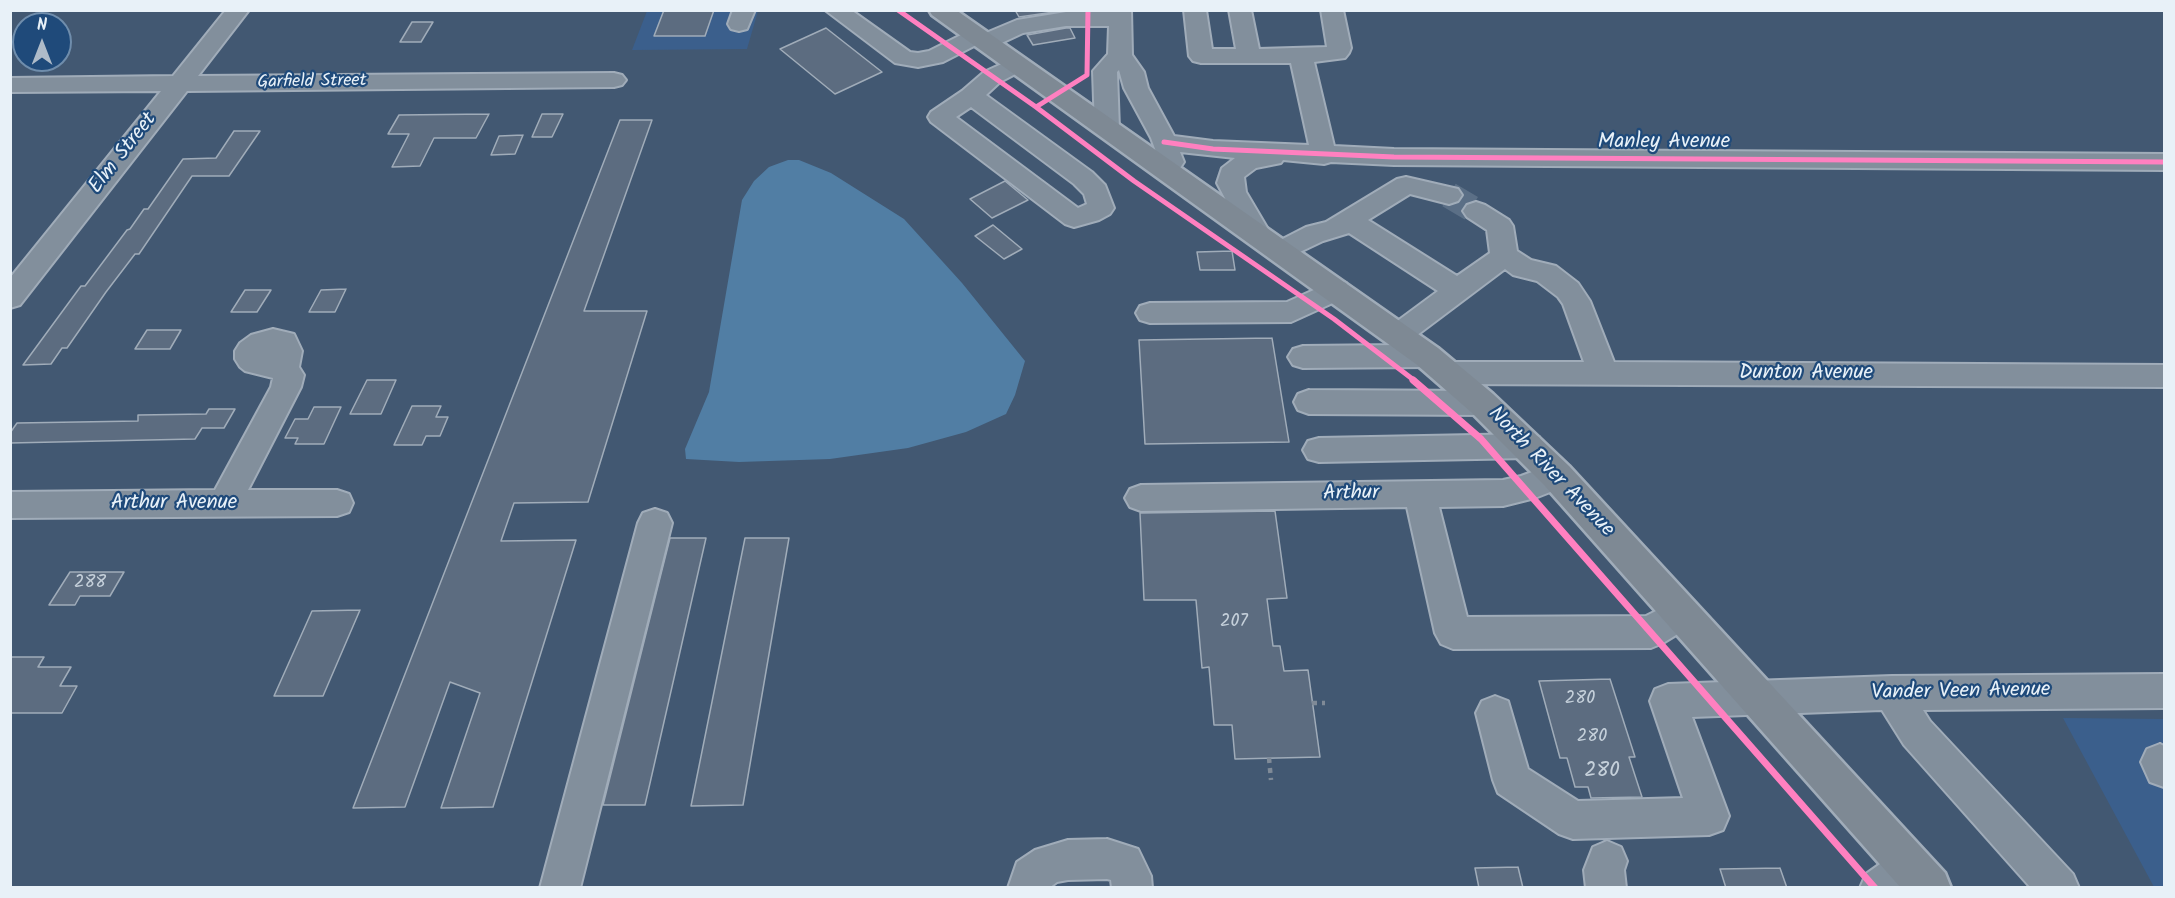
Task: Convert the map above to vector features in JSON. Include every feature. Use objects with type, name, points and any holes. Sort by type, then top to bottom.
[{"type":"main road","name":"North River Avenue","points":[[940,10],[1336,290],[1438,365],[1482,403],[1557,476],[1758,698],[1907,881]]},
{"type":"street","name":"Elm Street","points":[[10,298],[238,10]]},
{"type":"street","points":[[836,10],[903,58],[918,60],[935,57],[1017,27],[1066,19],[1120,15],[1120,55],[1132,72],[1140,97],[1164,142],[1177,178]]},
{"type":"street","points":[[1195,10],[1201,56],[1301,56],[1337,53],[1339,48],[1332,10]]},
{"type":"street","points":[[1240,10],[1249,56]]},
{"type":"street","points":[[1107,129],[1105,70],[1120,55]]},
{"type":"street","points":[[1301,56],[1324,156]]},
{"type":"street","points":[[971,96],[1083,178],[1096,190],[1101,208],[1090,214],[1074,218],[940,117],[971,96],[992,77],[1017,64]]},
{"type":"street","name":"Garfield Street","points":[[10,84],[614,80]]},
{"type":"street","name":"Manley Avenue","points":[[1164,142],[1198,148],[1324,156],[2164,162]]},
{"type":"street","name":"Manley Avenue","points":[[1280,250],[1233,192],[1230,183],[1231,174],[1248,161],[1287,154]]},
{"type":"street","points":[[1394,157],[1406,185]]},
{"type":"street","points":[[1280,250],[1330,242],[1341,226],[1406,185],[1449,195]]},
{"type":"street","points":[[1476,211],[1500,226],[1504,256]]},
{"type":"street","points":[[1341,226],[1458,290]]},
{"type":"street","points":[[1398,335],[1504,256]]},
{"type":"street","points":[[1504,256],[1523,268],[1546,273],[1568,290],[1576,301],[1603,373]]},
{"type":"street","points":[[1150,313],[1291,312],[1336,290]]},
{"type":"street","name":"Dunton Avenue","points":[[1303,357],[1603,373],[2164,376]]},
{"type":"street","points":[[224,504],[286,387],[289,375],[284,369]]},
{"type":"street","points":[[1309,402],[1482,403]]},
{"type":"street","points":[[1319,450],[1528,446]]},
{"type":"street","name":"Arthur","points":[[1141,498],[1503,493],[1524,489],[1557,476]]},
{"type":"street","points":[[1420,494],[1453,633],[1651,632],[1682,613]]},
{"type":"street","name":"Arthur Avenue","points":[[10,505],[337,503]]},
{"type":"street","points":[[560,888],[655,523]]},
{"type":"street","name":"Vander Veen Avenue","points":[[1495,713],[1512,780],[1573,820],[1710,816],[1668,701],[1892,693],[2164,691]]},
{"type":"street","points":[[1892,693],[1917,733],[2060,888]]},
{"type":"street","points":[[1028,888],[1031,876],[1049,864],[1068,860],[1107,859],[1124,863],[1131,876],[1132,888]]},
{"type":"path","points":[[1312,703],[1325,703]]},
{"type":"path","points":[[1269,758],[1271,780]]},
{"type":"shaded area","points":[[647,11],[758,11],[747,49],[632,50]]},
{"type":"shaded area","points":[[788,160],[799,160],[831,173],[904,219],[962,283],[1025,361],[1015,395],[1006,414],[966,432],[908,448],[830,459],[739,462],[686,459],[685,449],[709,392],[742,200],[754,181],[769,167]]},
{"type":"shaded area","points":[[2063,718],[2164,719],[2164,887],[2154,887]]},
{"type":"building","points":[[664,10],[714,10],[705,36],[654,36]]},
{"type":"building","points":[[1015,10],[1061,10],[1061,11],[1019,17]]},
{"type":"building","points":[[412,22],[433,22],[421,42],[400,42]]},
{"type":"building","points":[[826,28],[882,72],[835,94],[780,49]]},
{"type":"building","points":[[1070,28],[1075,38],[1033,45],[1027,35]]},
{"type":"building","points":[[489,114],[476,138],[434,138],[420,166],[392,167],[409,134],[388,134],[399,115]]},
{"type":"building","points":[[542,114],[563,114],[552,137],[532,137]]},
{"type":"building","points":[[620,120],[652,120],[584,311],[647,311],[588,502],[514,503],[501,541],[576,540],[493,807],[441,808],[480,693],[450,682],[405,807],[353,808]]},
{"type":"building","points":[[234,131],[260,131],[229,176],[192,176],[139,254],[135,254],[67,348],[62,348],[51,364],[23,365],[81,286],[85,286],[144,209],[148,209],[183,159],[216,158]]},
{"type":"building","points":[[523,135],[515,154],[491,155],[499,136]]},
{"type":"building","points":[[1005,181],[1028,200],[992,218],[970,199]]},
{"type":"building","points":[[993,225],[1022,249],[1004,259],[975,236]]},
{"type":"building","points":[[1232,251],[1235,270],[1200,270],[1197,252]]},
{"type":"building","points":[[346,289],[335,312],[309,312],[321,290]]},
{"type":"building","points":[[245,290],[271,290],[257,312],[231,312]]},
{"type":"building","points":[[147,330],[181,330],[170,349],[135,349]]},
{"type":"building","points":[[1272,338],[1289,442],[1145,444],[1139,340]]},
{"type":"building","points":[[367,380],[396,380],[381,414],[350,414]]},
{"type":"building","points":[[412,406],[441,406],[436,417],[448,417],[440,436],[426,436],[422,445],[394,445]]},
{"type":"building","points":[[314,407],[341,407],[324,444],[295,444],[298,438],[285,438],[295,419],[308,419]]},
{"type":"building","points":[[209,409],[235,409],[224,428],[202,428],[195,439],[10,443],[10,433],[17,423],[138,421],[138,415],[206,414]]},
{"type":"building","points":[[1275,511],[1287,598],[1267,599],[1273,646],[1280,646],[1284,671],[1308,670],[1320,757],[1235,759],[1232,725],[1214,725],[1209,667],[1202,668],[1196,600],[1144,600],[1140,513]]},
{"type":"building","points":[[670,538],[706,538],[645,805],[603,805]]},
{"type":"building","points":[[745,538],[789,538],[743,805],[691,806]]},
{"type":"building","points":[[70,572],[124,572],[110,596],[80,596],[75,605],[49,605]]},
{"type":"building","points":[[360,610],[323,696],[274,696],[312,611]]},
{"type":"building","points":[[10,657],[44,657],[38,667],[71,667],[60,686],[77,686],[62,713],[10,713]]},
{"type":"building","points":[[1610,679],[1635,757],[1629,757],[1642,797],[1591,798],[1588,787],[1575,787],[1567,758],[1560,758],[1539,681]]},
{"type":"building","points":[[1518,867],[1523,888],[1479,888],[1475,868]]},
{"type":"building","points":[[1780,868],[1787,888],[1726,888],[1720,869]]},
{"type":"tunnel","points":[[1449,195],[1476,211]]},
{"type":"cycle path","points":[[898,10],[1036,107],[1134,181],[1334,319],[1428,391],[1481,439],[1875,888]]},
{"type":"cycle path","points":[[1036,107],[1087,75],[1088,10]]},
{"type":"cycle path","points":[[1164,142],[1213,149],[1394,157],[2164,162]]}]
